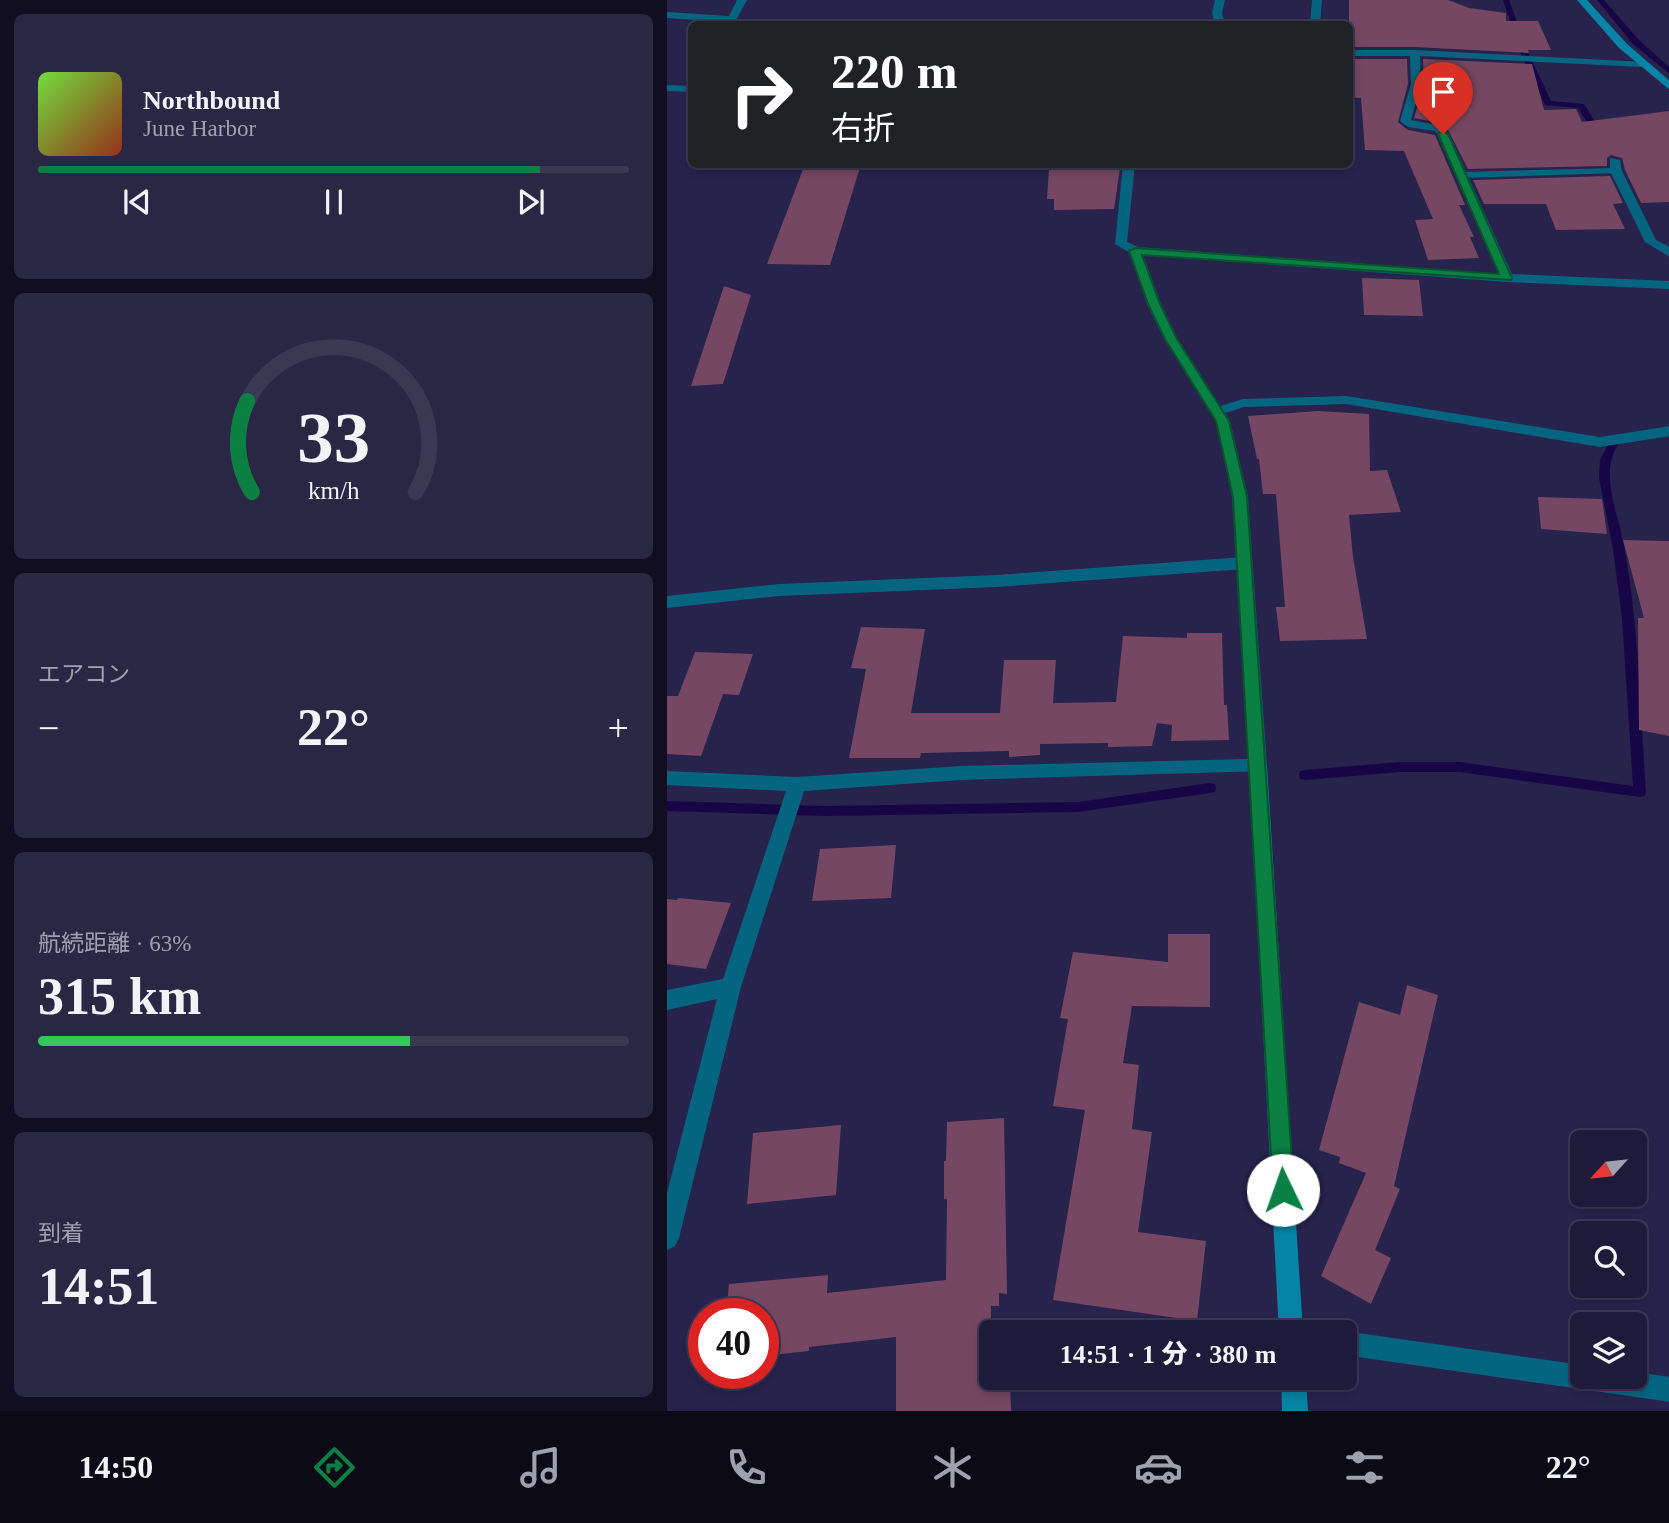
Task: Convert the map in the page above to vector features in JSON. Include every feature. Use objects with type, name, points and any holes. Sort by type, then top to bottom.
[{"type":"street","points":[[732,21],[742,0]]},
{"type":"street","points":[[1219,21],[1217,13],[1220,0]]},
{"type":"street","points":[[1315,21],[1317,0]]},
{"type":"street","points":[[1582,0],[1641,64],[1669,87]]},
{"type":"street","points":[[667,15],[722,21]]},
{"type":"street","points":[[1353,53],[1415,53],[1641,64]]},
{"type":"street","points":[[1415,53],[1416,84],[1405,121],[1412,125],[1439,128],[1507,278]]},
{"type":"street","points":[[667,88],[688,89]]},
{"type":"street","points":[[1461,175],[1615,165],[1651,242],[1669,253]]},
{"type":"street","points":[[1129,168],[1121,244],[1135,251],[1507,278],[1669,285]]},
{"type":"street","points":[[1135,251],[1154,304],[1171,339],[1223,421],[1240,497],[1290,1320]]},
{"type":"street","points":[[1218,411],[1243,403],[1346,400],[1600,442],[1669,431]]},
{"type":"street","points":[[667,602],[779,590],[997,580],[1245,563]]},
{"type":"street","points":[[667,778],[796,790],[961,773],[1258,766]]},
{"type":"street","points":[[667,1238],[731,987],[796,790]]},
{"type":"street","points":[[667,1000],[731,987]]},
{"type":"street","points":[[1357,1345],[1669,1391]]},
{"type":"street","points":[[1294,1390],[1295,1411]]},
{"type":"building","points":[[1349,0],[1448,0],[1469,8],[1506,13],[1506,21],[1538,21],[1551,50],[1528,50],[1529,53],[1415,47],[1353,47],[1353,21],[1349,21]]},
{"type":"building","points":[[1353,59],[1407,59],[1408,84],[1398,122],[1408,130],[1435,135],[1465,205],[1459,205],[1474,237],[1470,237],[1479,258],[1428,260],[1415,220],[1433,219],[1404,151],[1365,150],[1361,98],[1353,97]]},
{"type":"building","points":[[1423,59],[1532,64],[1544,110],[1576,109],[1582,122],[1669,111],[1669,202],[1641,203],[1622,158],[1611,155],[1607,158],[1607,166],[1468,169],[1445,124],[1414,118],[1424,85]]},
{"type":"building","points":[[803,168],[860,168],[830,265],[767,264]]},
{"type":"building","points":[[1120,168],[1114,209],[1054,210],[1054,199],[1047,199],[1049,169]]},
{"type":"building","points":[[1610,176],[1623,203],[1613,204],[1625,229],[1556,230],[1546,204],[1484,204],[1473,180]]},
{"type":"building","points":[[1362,278],[1419,280],[1423,316],[1364,315]]},
{"type":"building","points":[[724,286],[751,295],[723,384],[691,386]]},
{"type":"building","points":[[1318,411],[1369,414],[1370,471],[1387,470],[1401,512],[1349,515],[1367,639],[1280,641],[1276,607],[1285,607],[1276,494],[1263,494],[1259,459],[1248,416]]},
{"type":"building","points":[[1538,497],[1602,499],[1607,534],[1541,529]]},
{"type":"building","points":[[1623,540],[1669,541],[1669,736],[1639,730],[1638,618],[1644,618]]},
{"type":"building","points":[[861,627],[925,629],[911,713],[1000,713],[1004,660],[1056,660],[1053,703],[1116,702],[1123,636],[1187,638],[1187,633],[1222,633],[1224,705],[1227,705],[1229,740],[1171,741],[1172,725],[1157,723],[1152,746],[1108,747],[1108,743],[1040,744],[1040,755],[1009,757],[1009,751],[921,753],[920,758],[849,758],[866,669],[851,668]]},
{"type":"building","points":[[695,652],[753,654],[739,695],[723,694],[701,756],[667,754],[667,696],[678,696]]},
{"type":"building","points":[[896,845],[891,898],[812,901],[820,849]]},
{"type":"building","points":[[667,899],[731,903],[706,969],[667,964]]},
{"type":"building","points":[[1168,934],[1210,934],[1210,1007],[1132,1006],[1123,1063],[1139,1065],[1132,1129],[1152,1132],[1138,1232],[1206,1241],[1197,1320],[1053,1300],[1085,1110],[1053,1106],[1068,1019],[1060,1018],[1073,952],[1168,962]]},
{"type":"building","points":[[1407,985],[1438,995],[1394,1186],[1400,1189],[1375,1250],[1391,1258],[1371,1304],[1321,1276],[1366,1173],[1339,1163],[1340,1157],[1319,1150],[1359,1002],[1400,1015]]},
{"type":"building","points":[[1004,1118],[1007,1294],[999,1293],[999,1306],[991,1306],[991,1320],[979,1320],[979,1390],[1010,1390],[1011,1411],[896,1411],[896,1337],[809,1347],[809,1351],[779,1354],[779,1298],[728,1298],[729,1284],[828,1275],[827,1293],[946,1280],[947,1199],[944,1199],[944,1161],[947,1122]]},
{"type":"building","points":[[841,1125],[836,1195],[747,1204],[753,1133]]},
{"type":"waterway","points":[[1506,0],[1524,52],[1548,103],[1581,106],[1598,133]]},
{"type":"waterway","points":[[1600,0],[1636,42],[1670,72]]},
{"type":"waterway","points":[[1305,775],[1400,767],[1460,767],[1640,792],[1624,583],[1604,478],[1605,460],[1614,443]]},
{"type":"waterway","points":[[667,806],[825,811],[1078,807],[1210,788]]},
{"type":"route","points":[[1283,1190],[1240,497],[1223,421],[1171,339],[1154,304],[1135,251],[1507,278],[1443,134]]}]
